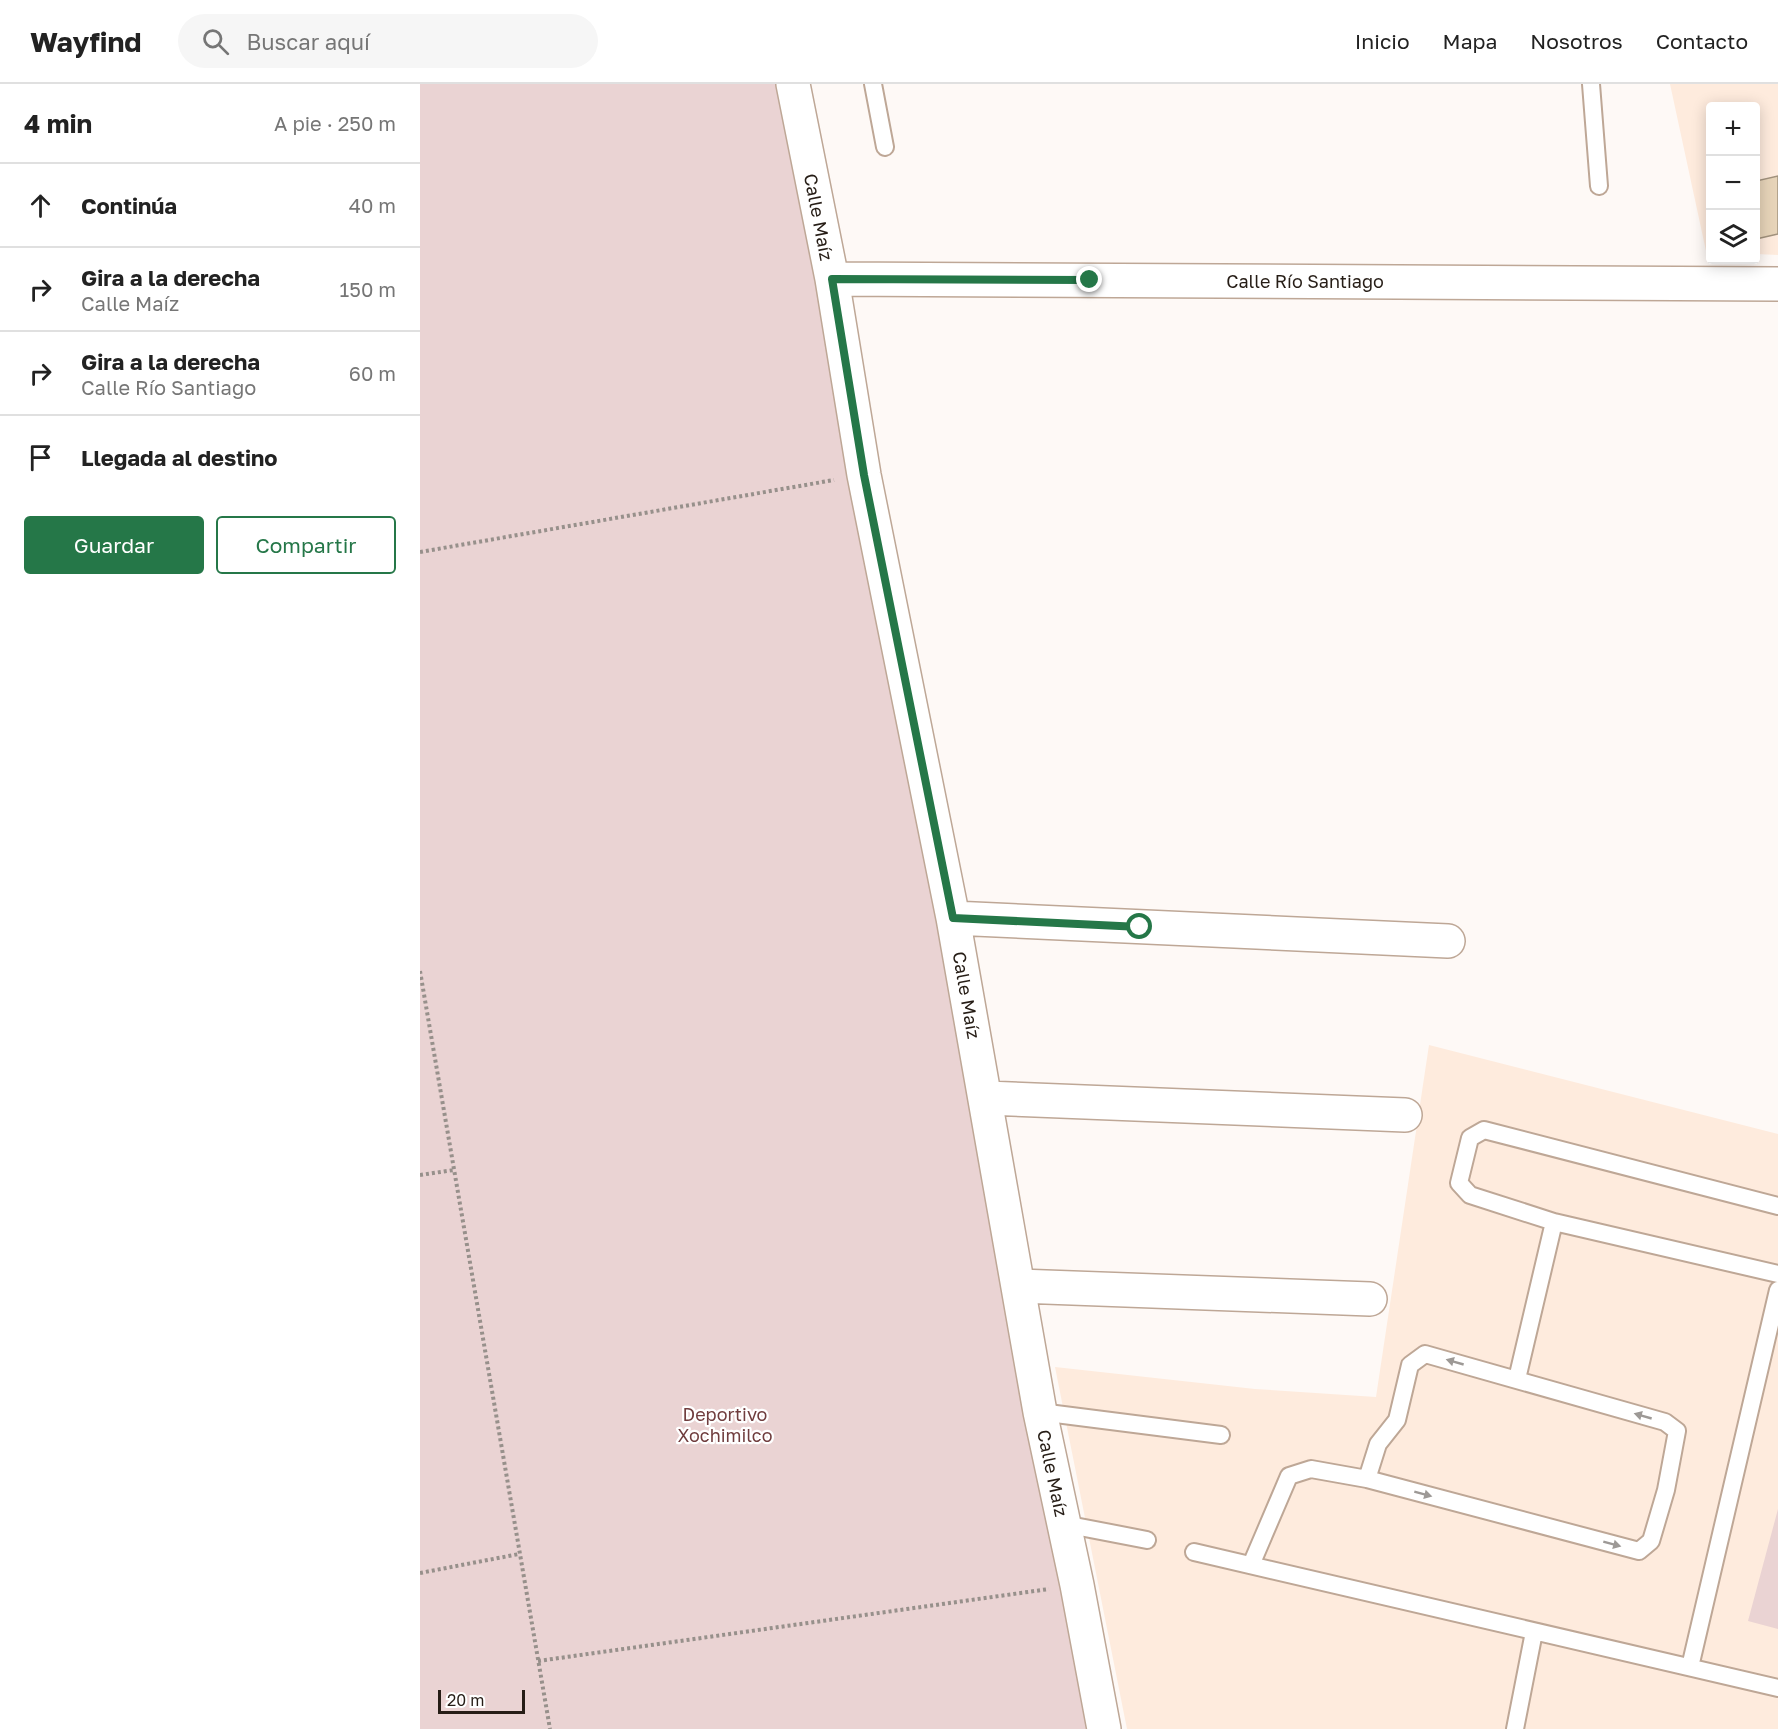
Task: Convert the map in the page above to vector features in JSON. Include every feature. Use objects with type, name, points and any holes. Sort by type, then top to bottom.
[{"type":"street","name":"Calle Maíz","points":[[793,84],[832,279],[864,475],[953,918],[1040,1412],[1077,1585],[1104,1729]]},
{"type":"street","name":"Calle Río Santiago","points":[[832,279],[1778,284]]},
{"type":"street","points":[[953,918],[1448,941]]},
{"type":"street","points":[[986,1098],[1405,1115]]},
{"type":"street","points":[[1019,1286],[1370,1299]]},
{"type":"lane","points":[[873,84],[885,147]]},
{"type":"lane","points":[[1591,84],[1599,186]]},
{"type":"lane","points":[[1778,1206],[1484,1130],[1470,1138],[1460,1183],[1470,1195],[1554,1222],[1778,1274]]},
{"type":"lane","points":[[1517,1379],[1554,1222]]},
{"type":"lane","points":[[1690,1667],[1778,1290]]},
{"type":"lane","points":[[1251,1564],[1289,1476],[1311,1469],[1367,1479],[1639,1551],[1651,1541],[1666,1490],[1677,1431],[1665,1422],[1425,1354],[1410,1365],[1397,1420],[1378,1444],[1367,1479]]},
{"type":"lane","points":[[1040,1412],[1221,1435]]},
{"type":"lane","points":[[1064,1524],[1147,1540]]},
{"type":"lane","points":[[1194,1552],[1778,1688]]},
{"type":"lane","points":[[1515,1729],[1534,1632]]},
{"type":"path","points":[[420,552],[864,475]]},
{"type":"path","points":[[420,971],[550,1729]]},
{"type":"path","points":[[420,1175],[454,1170]]},
{"type":"path","points":[[420,1573],[520,1554]]},
{"type":"path","points":[[538,1661],[1077,1585]]},
{"type":"shaded area","points":[[1670,84],[1778,84],[1778,255],[1760,254],[1760,102],[1706,102],[1706,251]]},
{"type":"shaded area","points":[[1429,1045],[1778,1134],[1778,1729],[1127,1729],[1055,1367],[1255,1389],[1376,1397]]},
{"type":"green space","name":"Deportivo Xochimilco","points":[[420,84],[777,84],[1092,1729],[420,1729]]},
{"type":"green space","points":[[1778,1509],[1778,1629],[1748,1621]]},
{"type":"building","points":[[1778,176],[1778,234],[1760,238],[1760,210],[1760,180]]},
{"type":"route","points":[[1090,280],[832,279],[864,475],[953,918],[1140,927]]}]
